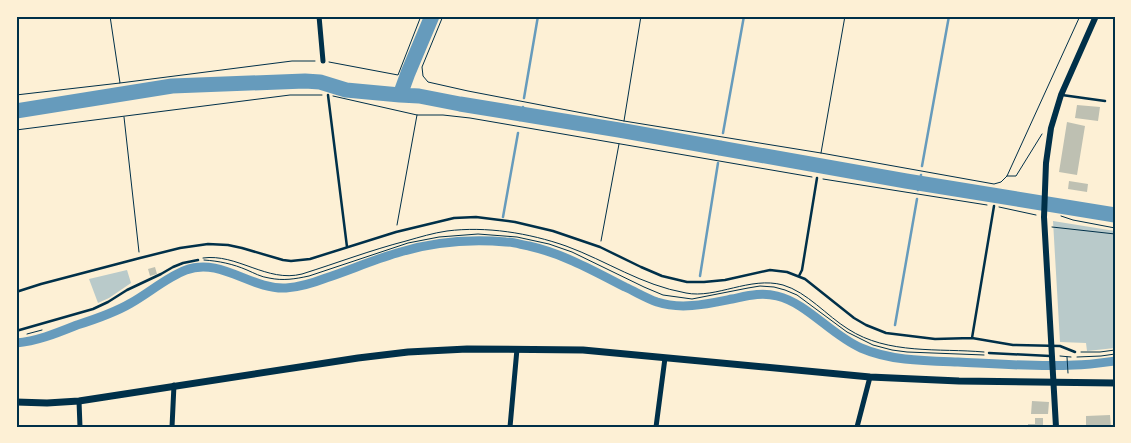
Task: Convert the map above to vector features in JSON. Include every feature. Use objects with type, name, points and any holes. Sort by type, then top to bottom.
[{"type":"main road","points":[[16,402],[47,403],[80,400],[348,359],[408,352],[467,349],[583,350],[870,377],[959,381],[1053,379],[1115,383]]},
{"type":"street","points":[[319,16],[324,61]]},
{"type":"street","points":[[1056,427],[1044,215],[1046,164],[1051,128],[1061,95],[1096,16]]},
{"type":"street","points":[[510,427],[517,349]]},
{"type":"street","points":[[656,427],[665,358]]},
{"type":"street","points":[[858,427],[870,377]]},
{"type":"street","points":[[172,427],[174,385]]},
{"type":"street","points":[[80,400],[80,427]]},
{"type":"lane","points":[[328,95],[347,248]]},
{"type":"lane","points":[[1061,95],[1105,102]]},
{"type":"lane","points":[[799,276],[802,270],[817,178]]},
{"type":"lane","points":[[972,338],[994,206]]},
{"type":"lane","points":[[16,292],[180,248],[217,244],[254,251],[275,259],[291,261],[310,259],[396,232],[454,218],[476,216],[515,222],[553,231],[600,247],[662,276],[687,282],[725,280],[770,270],[787,272],[799,276],[854,318],[881,331],[935,339],[972,338],[1013,345],[1060,346],[1075,352]]},
{"type":"lane","points":[[16,332],[93,309],[173,266],[198,260]]},
{"type":"lane","points":[[989,353],[1053,357]]},
{"type":"path","points":[[110,16],[120,83]]},
{"type":"path","points":[[16,95],[292,62],[324,61],[398,75],[421,16]]},
{"type":"path","points":[[443,16],[422,67],[423,76],[428,82],[624,121],[821,153],[994,184],[1001,182],[1007,176],[1080,16]]},
{"type":"path","points":[[624,121],[640,16]]},
{"type":"path","points":[[821,153],[845,16]]},
{"type":"path","points":[[16,130],[290,95],[328,95],[417,115],[470,118],[1044,215]]},
{"type":"path","points":[[396,232],[417,115]]},
{"type":"path","points":[[124,116],[140,258]]},
{"type":"path","points":[[1007,176],[1016,176],[1042,134],[1051,128]]},
{"type":"path","points":[[600,247],[619,144]]},
{"type":"path","points":[[1061,216],[1115,228]]},
{"type":"path","points":[[1052,227],[1115,234]]},
{"type":"path","points":[[198,260],[214,256],[225,258],[262,272],[292,276],[427,235],[459,230],[529,235],[578,251],[651,284],[691,294],[706,293],[762,282],[784,285],[796,290],[848,329],[864,338],[894,347],[989,353]]},
{"type":"path","points":[[198,260],[219,262],[262,276],[286,280],[309,276],[408,243],[440,236],[478,234],[517,237],[549,244],[572,252],[663,295],[692,299],[760,286],[774,287],[797,295],[847,332],[862,340],[892,350],[984,355],[989,353]]},
{"type":"path","points":[[1075,352],[1093,353],[1115,350]]},
{"type":"path","points":[[1053,357],[1084,358],[1115,354]]},
{"type":"path","points":[[1067,358],[1068,373]]},
{"type":"shaded area","points":[[1053,221],[1115,231],[1115,348],[1087,351],[1086,343],[1060,342]]},
{"type":"shaded area","points":[[127,270],[131,283],[98,303],[89,279]]},
{"type":"building","points":[[1077,105],[1100,107],[1098,121],[1075,118]]},
{"type":"building","points":[[1067,122],[1085,126],[1077,175],[1059,172]]},
{"type":"building","points":[[1069,181],[1088,184],[1087,192],[1068,189]]},
{"type":"building","points":[[155,267],[157,274],[150,276],[148,269]]},
{"type":"building","points":[[1032,401],[1049,402],[1048,414],[1031,414]]},
{"type":"building","points":[[1110,415],[1111,427],[1086,427],[1086,416]]},
{"type":"building","points":[[1035,418],[1043,418],[1043,427],[1028,427],[1028,424],[1035,424]]},
{"type":"waterway","points":[[400,95],[432,16]]},
{"type":"waterway","points":[[524,98],[538,16]]},
{"type":"waterway","points":[[723,133],[744,16]]},
{"type":"waterway","points":[[922,166],[949,16]]},
{"type":"waterway","points":[[16,111],[172,86],[320,82],[346,90],[419,96],[906,181],[1115,215]]},
{"type":"waterway","points":[[520,120],[523,107]]},
{"type":"waterway","points":[[503,217],[518,133]]},
{"type":"waterway","points":[[719,154],[721,142]]},
{"type":"waterway","points":[[700,276],[718,163]]},
{"type":"waterway","points":[[918,190],[921,175]]},
{"type":"waterway","points":[[895,325],[917,199]]},
{"type":"waterway","points":[[16,343],[47,336],[111,313],[131,303],[179,273],[199,267],[224,271],[273,287],[286,288],[311,283],[410,249],[451,242],[492,241],[512,242],[542,249],[578,264],[649,299],[675,306],[713,303],[754,295],[777,296],[799,305],[850,342],[884,356],[921,361],[1059,366],[1115,361]]}]
